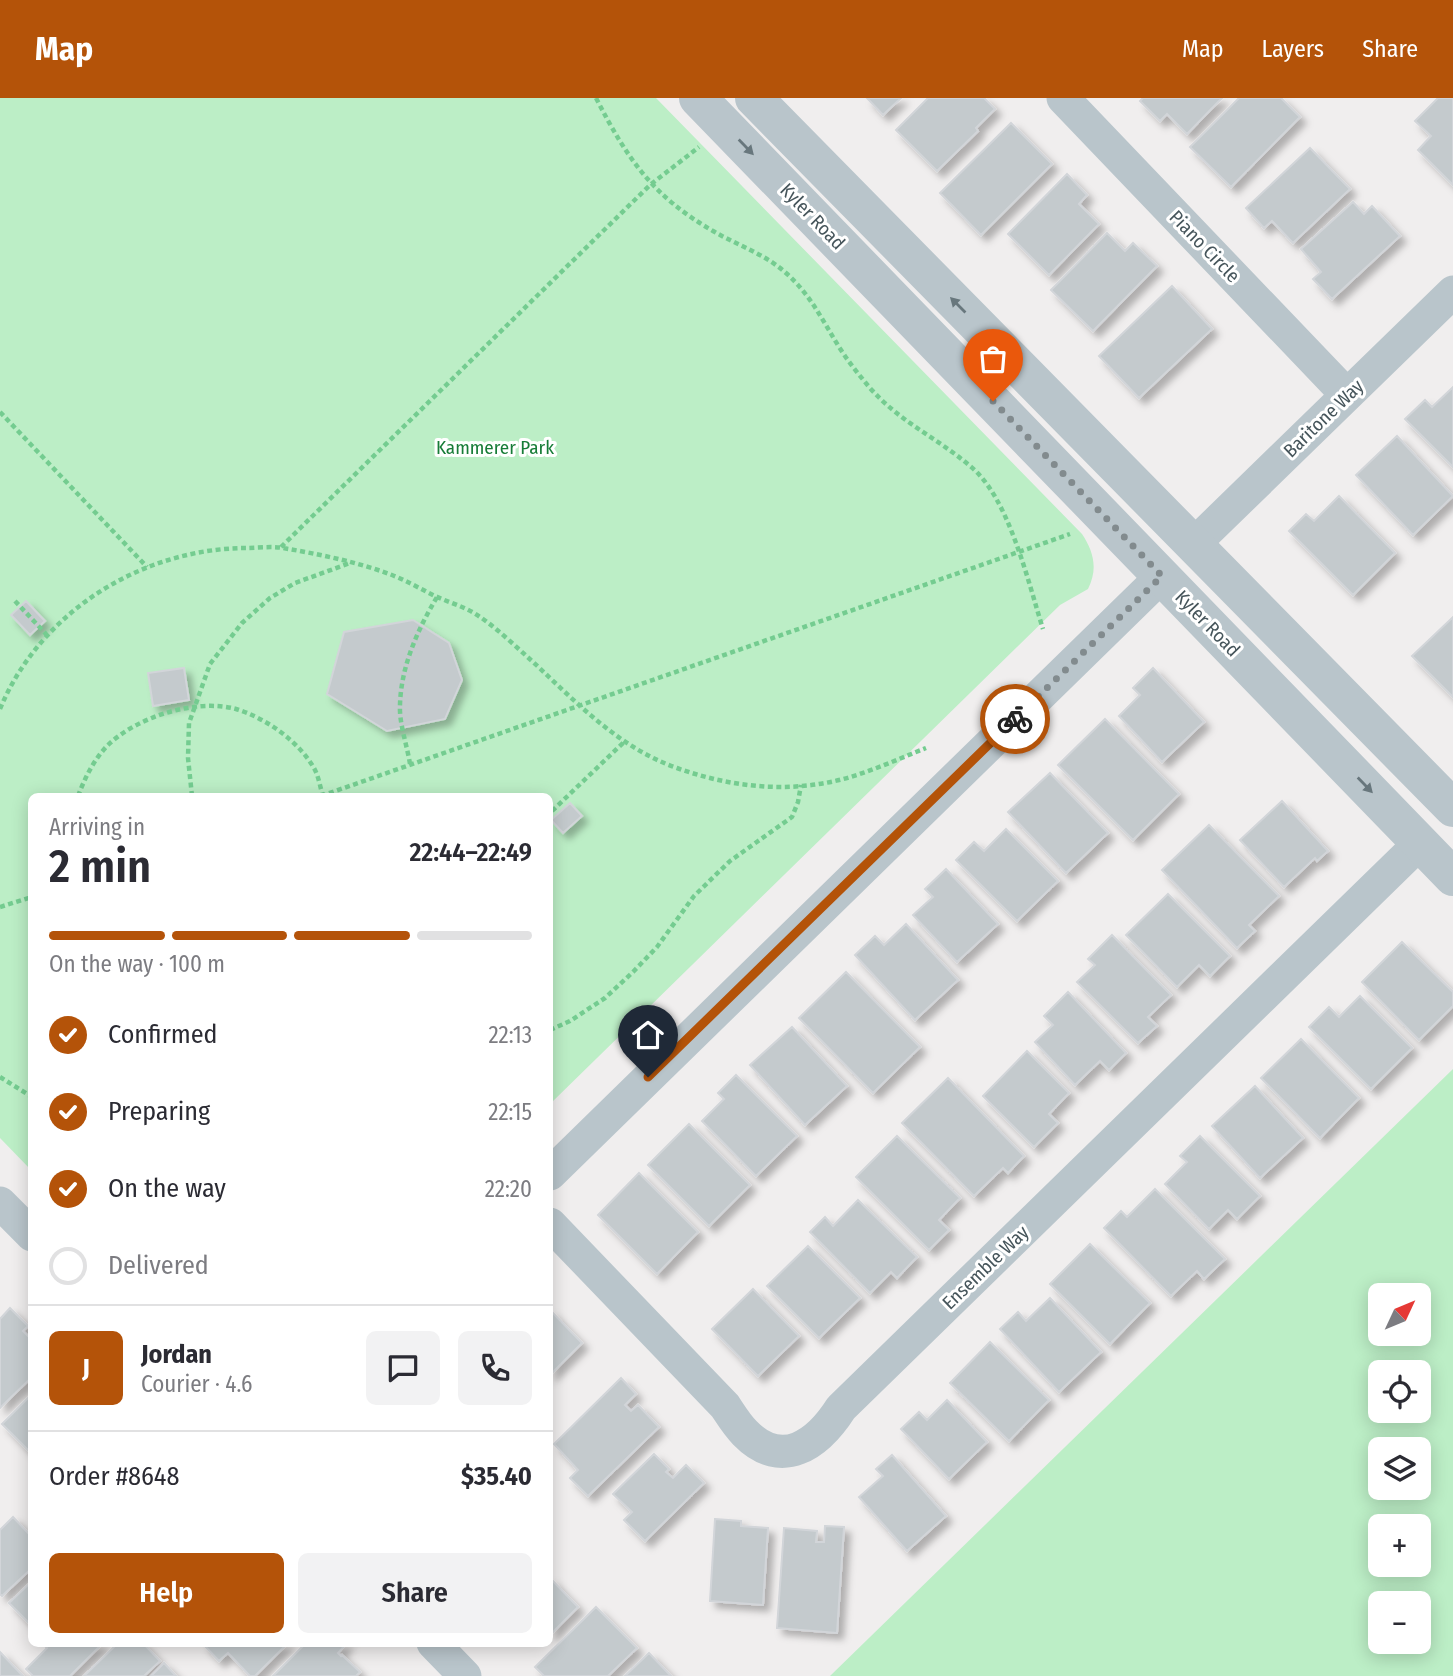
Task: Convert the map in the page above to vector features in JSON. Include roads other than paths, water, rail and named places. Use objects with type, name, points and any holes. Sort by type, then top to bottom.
[{"type":"street","name":"Kyler Road","points":[[698,98],[1453,877]]},
{"type":"street","points":[[754,98],[1451,806]]},
{"type":"street","name":"Piano Circle","points":[[1063,98],[1347,395]]},
{"type":"street","name":"Baritone Way","points":[[1193,545],[1453,292]]},
{"type":"street","points":[[918,324],[969,356],[1000,382],[1156,540],[1164,546],[1174,548],[1193,545]]},
{"type":"street","points":[[553,1171],[1162,576],[1184,576],[1203,587],[1384,768],[1426,795],[1451,806]]},
{"type":"street","name":"Ensemble Way","points":[[553,1227],[725,1406],[745,1433],[765,1447],[785,1452],[812,1443],[829,1426],[841,1408],[1420,843]]},
{"type":"street","points":[[0,1203],[28,1231]]},
{"type":"street","points":[[437,1647],[465,1676]]},
{"type":"park label","name":"Kammerer Park","points":[[495,447]]}]
